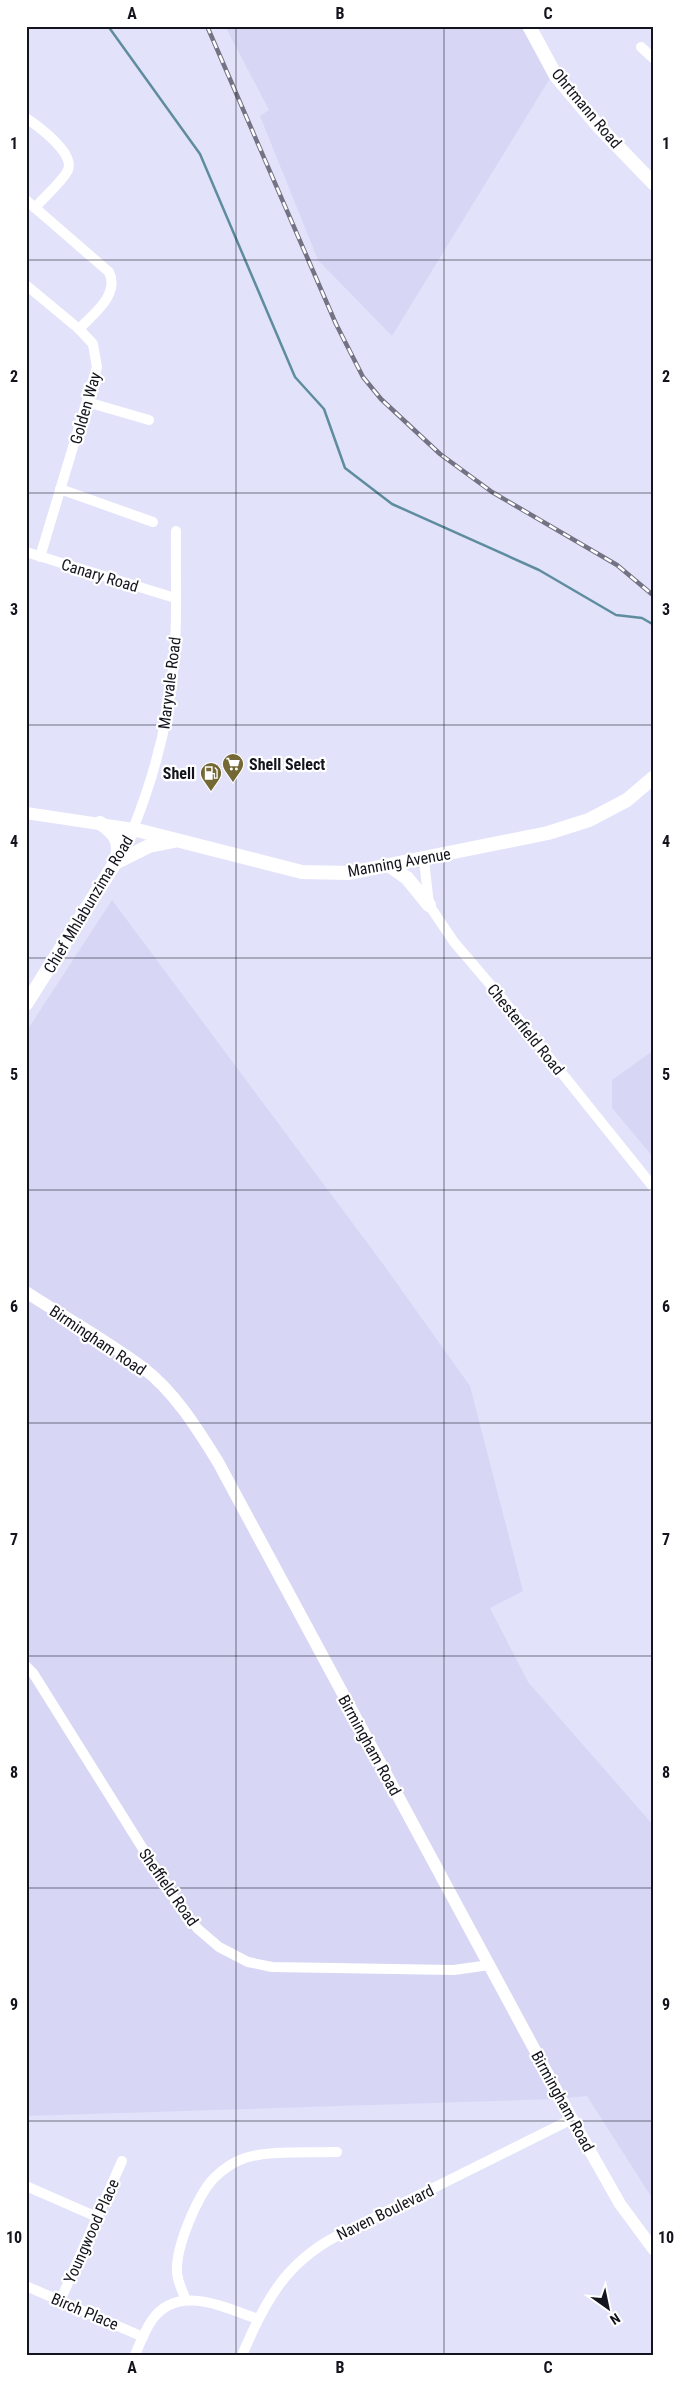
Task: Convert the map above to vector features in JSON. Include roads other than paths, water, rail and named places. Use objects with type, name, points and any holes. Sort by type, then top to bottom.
[{"type":"main road","name":"Ohrtmann Road","points":[[529,26],[556,76],[599,127],[654,184]]},
{"type":"main road","name":"Manning Avenue","points":[[133,829],[185,840],[302,872],[350,873],[424,860],[548,833],[589,820],[627,800],[654,777]]},
{"type":"main road","points":[[100,823],[116,837],[118,851],[116,862]]},
{"type":"main road","name":"Chief Mhlabunzima Road","points":[[26,1004],[116,862],[133,829]]},
{"type":"main road","points":[[116,862],[149,846],[185,840]]},
{"type":"main road","points":[[390,866],[407,878],[428,905]]},
{"type":"street","points":[[641,47],[654,59]]},
{"type":"street","points":[[26,118],[61,148],[68,159],[68,170],[35,208]]},
{"type":"street","points":[[26,200],[109,272],[112,278],[110,295],[79,329]]},
{"type":"street","name":"Golden Way","points":[[26,285],[79,329],[93,344],[97,356],[97,367],[40,557]]},
{"type":"street","points":[[87,402],[149,420]]},
{"type":"street","points":[[60,489],[153,522]]},
{"type":"street","name":"Maryvale Road","points":[[133,829],[153,777],[164,729],[174,658],[176,531]]},
{"type":"street","name":"Canary Road","points":[[26,552],[175,598]]},
{"type":"street","points":[[26,813],[133,829]]},
{"type":"street","points":[[424,860],[428,905]]},
{"type":"street","name":"Chesterfield Road","points":[[428,905],[454,942],[500,996],[654,1188]]},
{"type":"street","name":"Birmingham Road","points":[[26,1292],[143,1368],[165,1389],[195,1425],[218,1462],[572,2119],[620,2204],[654,2250]]},
{"type":"street","name":"Sheffield Road","points":[[26,1666],[33,1673],[170,1892],[198,1929],[219,1947],[248,1962],[281,1967],[454,1970],[489,1965]]},
{"type":"street","name":"Naven Boulevard","points":[[242,2355],[268,2299],[289,2270],[322,2244],[572,2119]]},
{"type":"street","points":[[186,2300],[178,2278],[179,2255],[184,2236],[200,2199],[213,2180],[234,2163],[251,2156],[337,2152]]},
{"type":"street","name":"Youngwood Place","points":[[60,2301],[122,2161]]},
{"type":"street","points":[[26,2186],[97,2218]]},
{"type":"street","name":"Birch Place","points":[[26,2286],[143,2337]]},
{"type":"street","points":[[135,2355],[143,2337],[158,2313],[172,2304],[186,2300],[210,2302],[258,2319]]},
{"type":"waterway","points":[[108,26],[200,154],[295,377],[324,409],[345,468],[392,504],[539,570],[616,615],[642,618],[654,625]]},
{"type":"railway","points":[[207,26],[336,324],[363,377],[381,399],[440,454],[492,492],[617,565],[654,596]]},
{"type":"place","name":"Shell Select","points":[[233,783]]},
{"type":"place","name":"Shell","points":[[211,792]]}]
